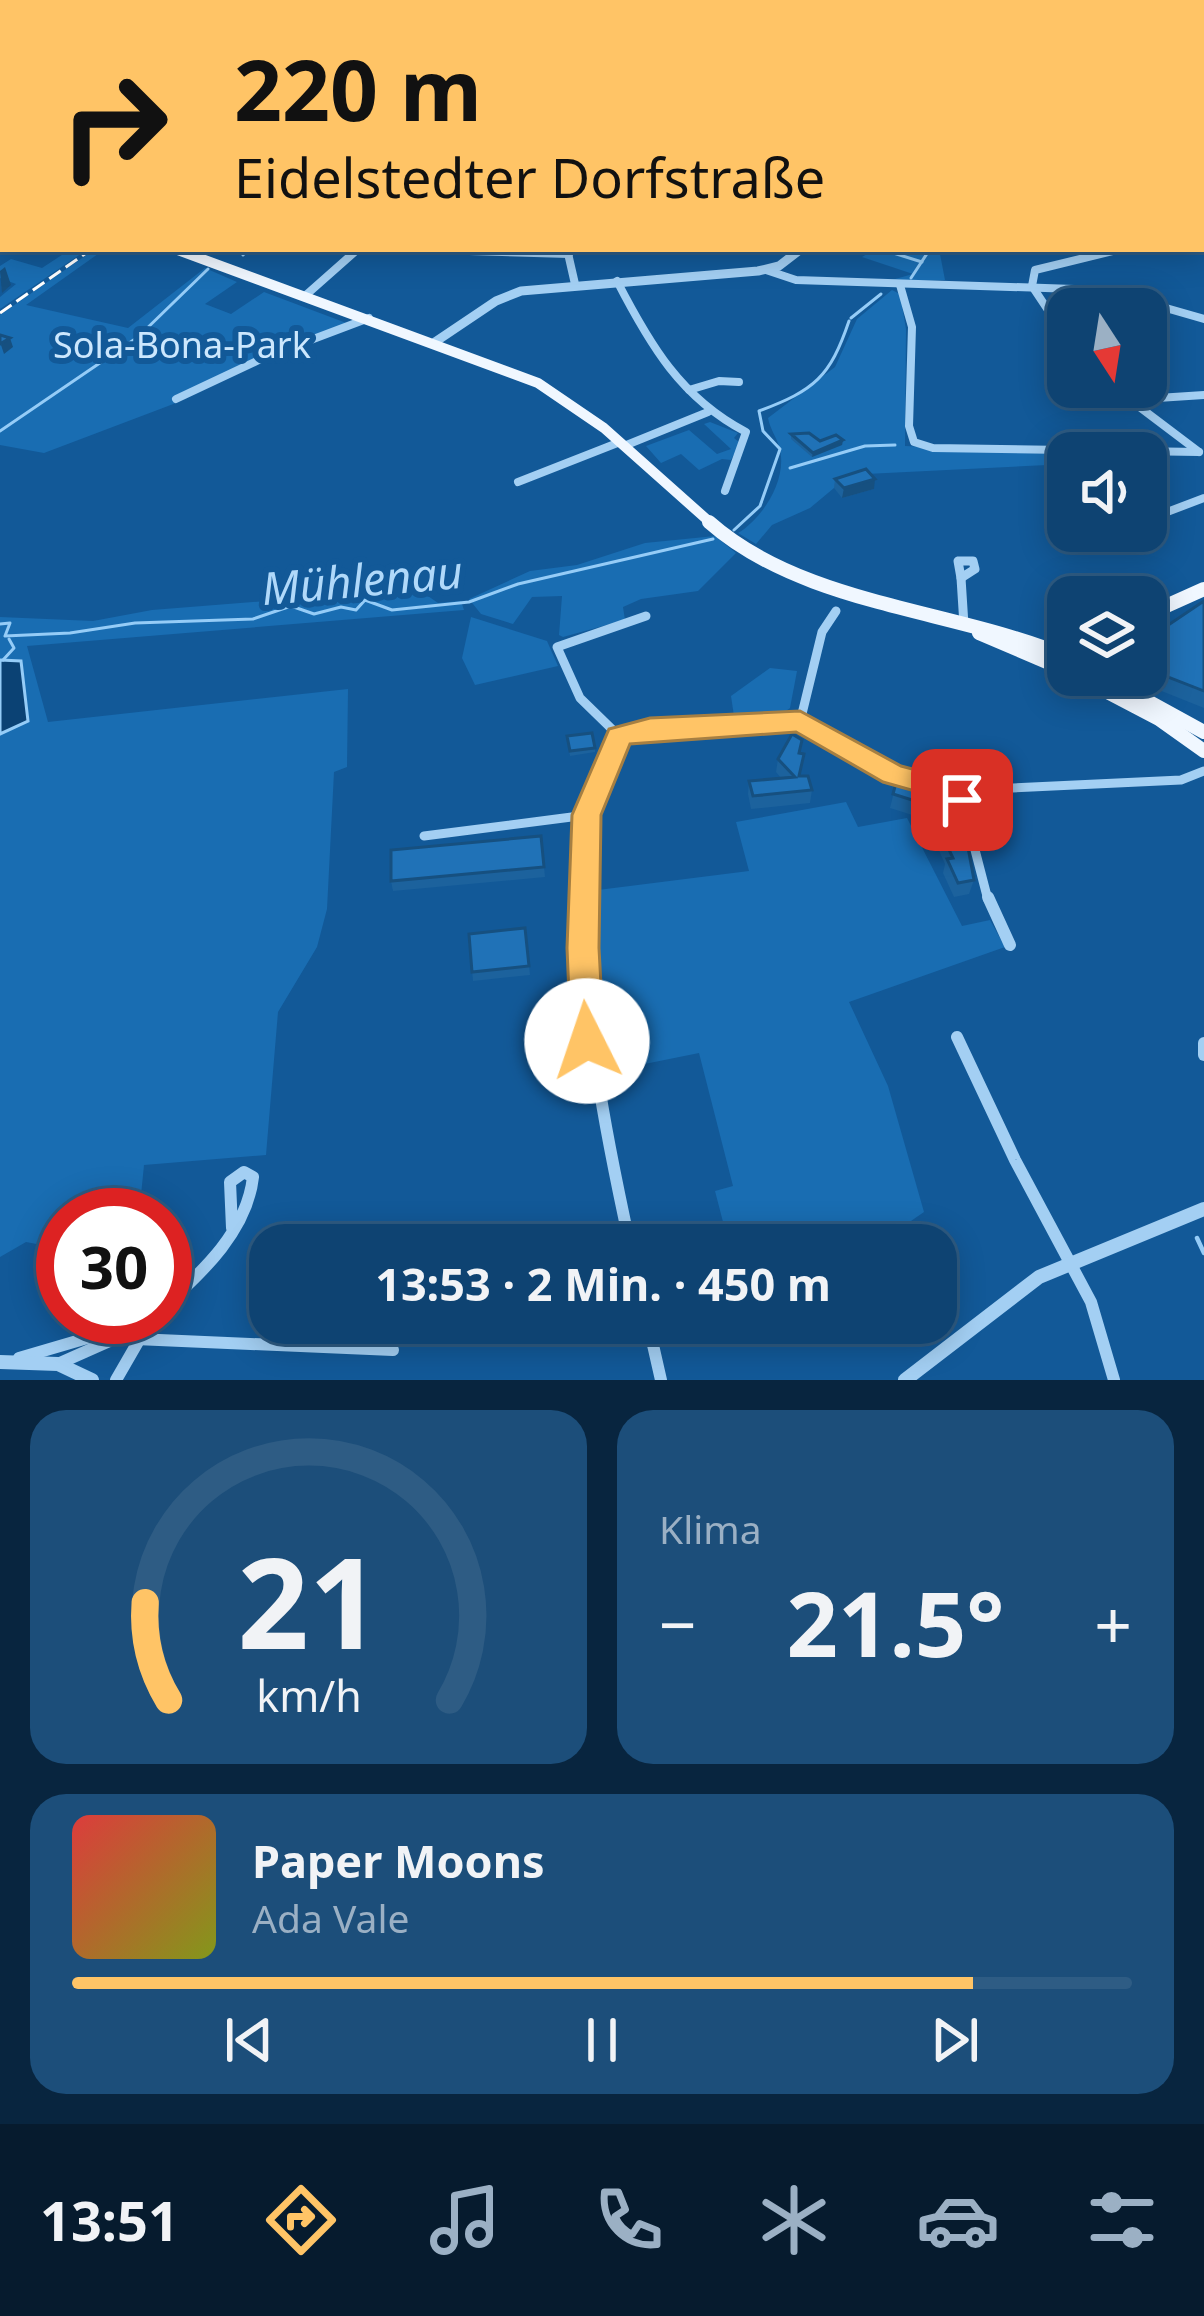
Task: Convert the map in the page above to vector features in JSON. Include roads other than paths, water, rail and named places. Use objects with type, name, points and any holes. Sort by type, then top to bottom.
[{"type":"main road","points":[[183,252],[538,382],[622,444],[745,549],[846,592],[964,625],[1012,633],[1047,648]]},
{"type":"main road","points":[[1167,606],[1204,589]]},
{"type":"main road","points":[[964,625],[1047,662]]},
{"type":"main road","points":[[1115,696],[1204,751]]},
{"type":"main road","points":[[1138,696],[1204,732]]},
{"type":"street","points":[[306,296],[355,252]]},
{"type":"street","points":[[568,252],[575,284]]},
{"type":"street","points":[[766,270],[796,252]]},
{"type":"street","points":[[1032,286],[1040,266],[1107,252]]},
{"type":"street","points":[[435,342],[506,296],[575,284],[766,270],[788,279],[1032,286],[1118,296],[1204,319]]},
{"type":"street","points":[[616,280],[651,348],[708,412],[746,432],[725,491]]},
{"type":"street","points":[[900,285],[912,327],[911,437],[932,448],[1202,454]]},
{"type":"street","points":[[1032,286],[1047,308]]},
{"type":"street","points":[[176,399],[285,349],[369,318]]},
{"type":"street","points":[[689,390],[719,381],[740,382]]},
{"type":"street","points":[[1167,397],[1204,395]]},
{"type":"street","points":[[1138,408],[1202,454]]},
{"type":"street","points":[[518,482],[708,412]]},
{"type":"street","points":[[1167,512],[1204,498]]},
{"type":"street","points":[[961,578],[964,625]]},
{"type":"street","points":[[800,722],[822,632],[836,610]]},
{"type":"street","points":[[619,736],[580,698],[557,647],[646,616]]},
{"type":"street","points":[[619,736],[650,729],[800,722],[923,786]]},
{"type":"street","points":[[619,736],[586,815],[583,967],[587,1041],[626,1224]]},
{"type":"street","points":[[939,789],[960,792],[1181,780],[1204,771]]},
{"type":"street","points":[[960,792],[990,907],[1010,945]]},
{"type":"street","points":[[424,836],[586,815]]},
{"type":"street","points":[[957,1037],[1008,1148],[1091,1301],[1114,1380]]},
{"type":"street","points":[[1204,1043],[1204,1055]]},
{"type":"street","points":[[905,1380],[1026,1286],[1072,1262],[1201,1216]]},
{"type":"street","points":[[192,1281],[232,1228]]},
{"type":"street","points":[[192,1341],[393,1349]]},
{"type":"street","points":[[2,1362],[64,1344]]},
{"type":"street","points":[[58,1364],[108,1344]]},
{"type":"street","points":[[116,1380],[134,1344]]},
{"type":"street","points":[[653,1344],[661,1380]]},
{"type":"street","points":[[2,1362],[58,1364],[92,1380]]},
{"type":"waterway","points":[[243,255],[246,252]]},
{"type":"waterway","points":[[890,252],[922,262]]},
{"type":"waterway","name":"Mühlenau","points":[[922,262],[928,252]]},
{"type":"waterway","name":"Mühlenau","points":[[911,278],[922,262]]},
{"type":"waterway","points":[[0,431],[138,337],[208,269]]},
{"type":"waterway","name":"Mühlenau","points":[[851,318],[881,294]]},
{"type":"waterway","name":"Mühlenau","points":[[734,530],[760,506],[780,449],[763,431],[759,411],[818,379],[835,356],[849,321]]},
{"type":"waterway","points":[[790,468],[865,446],[895,445]]},
{"type":"waterway","name":"Mühlenau","points":[[0,624],[10,623],[5,636],[70,633],[135,623],[253,619],[291,606],[314,614],[341,607],[356,610],[365,600],[392,610],[469,602],[518,584],[713,539]]},
{"type":"waterway","name":"Mühlenau","points":[[3,660],[14,648],[9,639]]},
{"type":"waterway","points":[[1197,1238],[1204,1253]]},
{"type":"railway","points":[[0,313],[88,252]]},
{"type":"park label","name":"Sola-Bona-Park","points":[[182,344]]}]
